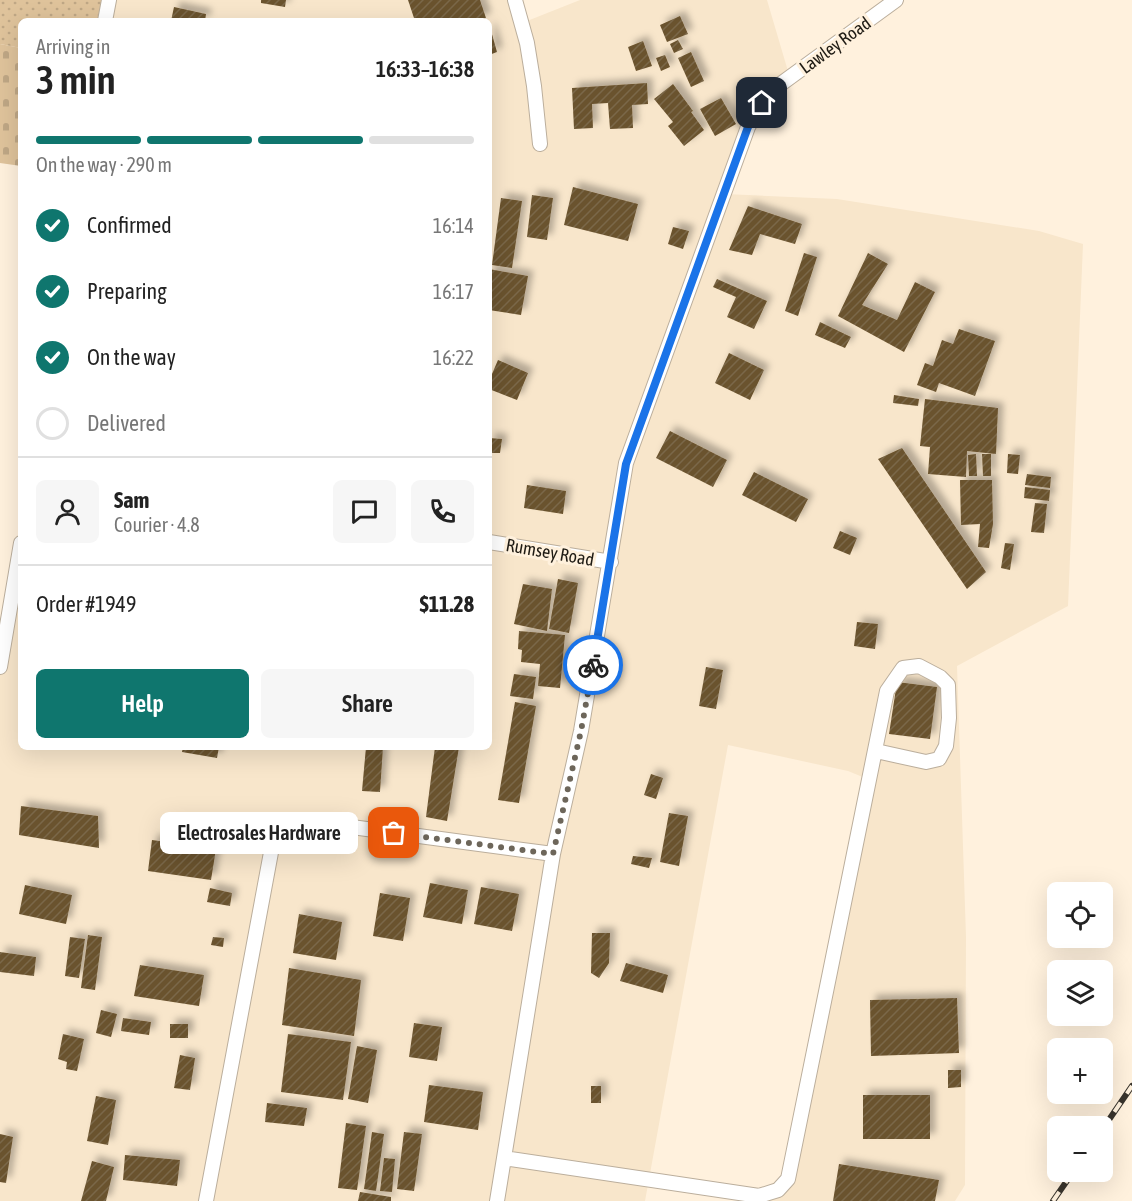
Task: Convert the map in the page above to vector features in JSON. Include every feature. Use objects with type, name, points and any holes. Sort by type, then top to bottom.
[{"type":"street","points":[[105,18],[108,0]]},
{"type":"street","points":[[515,0],[527,43],[540,144]]},
{"type":"street","name":"Lawley Road","points":[[497,1201],[553,854],[581,731],[626,464],[748,127],[762,103],[778,86],[896,0]]},
{"type":"street","name":"Rumsey Road","points":[[492,542],[611,562]]},
{"type":"street","points":[[0,667],[18,561]]},
{"type":"street","points":[[504,1158],[759,1196],[778,1190],[788,1179],[887,691],[903,668],[919,666],[940,677],[948,686],[949,718],[946,746],[939,759],[926,762],[876,751]]},
{"type":"street","points":[[206,1201],[272,846],[286,826],[307,821],[553,854]]},
{"type":"shaded area","points":[[109,0],[515,0],[522,23],[580,0],[767,0],[790,78],[762,103],[725,194],[837,199],[1039,231],[1083,244],[1068,606],[957,666],[966,937],[965,1185],[955,1201],[758,1201],[788,1179],[870,780],[848,771],[728,745],[645,1201],[0,1201],[0,667],[18,561],[18,750],[492,750],[492,18],[106,18]]},
{"type":"green space","points":[[0,0],[109,0],[106,18],[18,18],[18,47],[0,44]]},
{"type":"green space","points":[[0,44],[18,47],[18,166],[0,163]]},
{"type":"building","points":[[261,0],[286,0],[285,7],[261,3]]},
{"type":"building","points":[[408,0],[480,0],[486,18],[414,18]]},
{"type":"building","points":[[174,7],[206,14],[205,18],[172,18]]},
{"type":"building","points":[[680,16],[688,34],[667,42],[660,25]]},
{"type":"building","points":[[492,34],[497,52],[492,54]]},
{"type":"building","points":[[678,40],[683,49],[674,53],[670,44]]},
{"type":"building","points":[[643,41],[652,66],[636,71],[628,47]]},
{"type":"building","points":[[691,52],[704,81],[691,87],[678,58]]},
{"type":"building","points":[[665,55],[670,67],[661,71],[656,58]]},
{"type":"building","points":[[647,83],[648,104],[632,105],[633,128],[610,129],[608,103],[592,104],[593,128],[574,129],[572,88]]},
{"type":"building","points":[[673,84],[704,130],[684,146],[668,126],[673,122],[654,99]]},
{"type":"building","points":[[721,98],[736,124],[715,136],[700,109]]},
{"type":"building","points":[[573,187],[638,204],[628,241],[564,225]]},
{"type":"building","points":[[532,195],[553,198],[547,240],[527,237]]},
{"type":"building","points":[[501,198],[522,201],[512,268],[492,265]]},
{"type":"building","points":[[748,206],[802,224],[795,244],[760,234],[752,255],[729,250]]},
{"type":"building","points":[[673,227],[689,231],[683,249],[668,244]]},
{"type":"building","points":[[804,253],[817,257],[798,316],[785,311]]},
{"type":"building","points":[[868,253],[888,264],[862,305],[897,320],[915,282],[935,292],[904,352],[838,316]]},
{"type":"building","points":[[492,270],[528,276],[521,315],[492,310]]},
{"type":"building","points":[[717,279],[767,301],[754,329],[727,317],[736,297],[713,287]]},
{"type":"building","points":[[820,322],[851,337],[845,348],[815,335]]},
{"type":"building","points":[[959,329],[995,341],[975,396],[939,383],[936,392],[917,385],[925,363],[933,366],[942,340],[953,344]]},
{"type":"building","points":[[729,353],[764,370],[750,400],[715,383]]},
{"type":"building","points":[[498,360],[528,373],[517,400],[492,390],[492,374]]},
{"type":"building","points":[[894,395],[919,399],[918,406],[893,403]]},
{"type":"building","points":[[925,399],[998,408],[996,454],[967,451],[966,477],[928,474],[930,447],[920,446]]},
{"type":"building","points":[[670,431],[727,460],[713,487],[656,458]]},
{"type":"building","points":[[492,438],[502,439],[500,453],[492,453]]},
{"type":"building","points":[[902,448],[986,572],[967,589],[878,459]]},
{"type":"building","points":[[976,454],[977,476],[969,476],[968,455]]},
{"type":"building","points":[[982,454],[991,454],[991,476],[983,476]]},
{"type":"building","points":[[1008,454],[1020,455],[1018,474],[1007,473]]},
{"type":"building","points":[[754,472],[808,499],[796,522],[742,495]]},
{"type":"building","points":[[1027,474],[1051,477],[1050,488],[1025,485]]},
{"type":"building","points":[[960,480],[992,480],[993,524],[989,548],[978,547],[980,524],[961,525]]},
{"type":"building","points":[[527,485],[566,491],[563,514],[524,508]]},
{"type":"building","points":[[1025,487],[1050,490],[1049,501],[1024,498]]},
{"type":"building","points":[[1035,503],[1047,504],[1044,533],[1031,532]]},
{"type":"building","points":[[840,531],[857,538],[850,555],[833,548]]},
{"type":"building","points":[[1005,543],[1014,544],[1010,570],[1001,568]]},
{"type":"building","points":[[558,579],[578,583],[569,633],[549,629]]},
{"type":"building","points":[[523,584],[552,589],[547,631],[514,624]]},
{"type":"building","points":[[857,622],[878,624],[875,649],[854,646]]},
{"type":"building","points":[[519,631],[565,635],[560,688],[538,686],[540,664],[521,662],[522,650],[518,649]]},
{"type":"building","points":[[706,667],[723,670],[716,709],[699,706]]},
{"type":"building","points":[[514,674],[536,677],[533,699],[510,696]]},
{"type":"building","points":[[897,682],[937,687],[930,739],[889,734]]},
{"type":"building","points":[[515,702],[536,706],[519,803],[498,800]]},
{"type":"building","points":[[182,750],[218,750],[217,758],[182,752]]},
{"type":"building","points":[[366,750],[383,750],[380,792],[362,791]]},
{"type":"building","points":[[435,750],[459,750],[447,821],[426,817]]},
{"type":"building","points":[[651,774],[663,778],[656,799],[644,795]]},
{"type":"building","points":[[21,806],[98,816],[99,848],[19,835]]},
{"type":"building","points":[[669,813],[688,816],[679,866],[660,862]]},
{"type":"building","points":[[152,840],[216,849],[211,880],[148,871]]},
{"type":"building","points":[[633,856],[652,858],[649,868],[631,864]]},
{"type":"building","points":[[430,883],[468,890],[462,924],[423,917]]},
{"type":"building","points":[[25,885],[72,895],[66,924],[19,914]]},
{"type":"building","points":[[481,887],[519,894],[512,931],[474,924]]},
{"type":"building","points":[[210,888],[232,893],[230,906],[207,902]]},
{"type":"building","points":[[380,893],[410,898],[403,941],[373,936]]},
{"type":"building","points":[[299,914],[342,922],[336,960],[293,953]]},
{"type":"building","points":[[592,933],[610,933],[609,963],[599,978],[591,973]]},
{"type":"building","points":[[88,935],[102,937],[95,990],[81,988]]},
{"type":"building","points":[[70,937],[85,939],[79,978],[65,976]]},
{"type":"building","points":[[213,937],[224,938],[223,947],[211,945]]},
{"type":"building","points":[[0,952],[36,957],[34,976],[0,972]]},
{"type":"building","points":[[626,963],[668,975],[663,993],[620,981]]},
{"type":"building","points":[[140,965],[204,975],[199,1006],[134,996]]},
{"type":"building","points":[[289,968],[361,980],[354,1036],[282,1025]]},
{"type":"building","points":[[957,998],[959,1053],[871,1056],[870,1000]]},
{"type":"building","points":[[101,1010],[117,1014],[111,1037],[96,1033]]},
{"type":"building","points":[[123,1018],[151,1022],[149,1035],[121,1031]]},
{"type":"building","points":[[414,1023],[442,1027],[437,1061],[409,1057]]},
{"type":"building","points":[[170,1024],[188,1024],[188,1038],[170,1038]]},
{"type":"building","points":[[63,1034],[84,1039],[77,1071],[66,1069],[67,1062],[58,1059]]},
{"type":"building","points":[[288,1034],[351,1042],[343,1100],[281,1092]]},
{"type":"building","points":[[357,1046],[377,1050],[368,1103],[348,1099]]},
{"type":"building","points":[[180,1055],[195,1058],[190,1090],[174,1088]]},
{"type":"building","points":[[948,1070],[961,1070],[961,1087],[948,1088]]},
{"type":"building","points":[[429,1085],[483,1092],[478,1130],[424,1122]]},
{"type":"building","points":[[591,1086],[601,1086],[601,1103],[591,1103]]},
{"type":"building","points":[[863,1095],[930,1095],[930,1139],[863,1139]]},
{"type":"building","points":[[96,1096],[116,1100],[108,1145],[87,1141]]},
{"type":"building","points":[[267,1103],[307,1108],[304,1126],[265,1122]]},
{"type":"building","points":[[346,1123],[366,1126],[357,1190],[338,1188]]},
{"type":"building","points":[[372,1132],[384,1134],[376,1191],[364,1189]]},
{"type":"building","points":[[404,1132],[422,1134],[414,1191],[397,1189]]},
{"type":"building","points":[[0,1134],[13,1137],[6,1183],[0,1182]]},
{"type":"building","points":[[125,1155],[180,1160],[177,1186],[123,1180]]},
{"type":"building","points":[[384,1158],[395,1159],[392,1192],[380,1191]]},
{"type":"building","points":[[92,1161],[114,1167],[106,1201],[81,1201]]},
{"type":"building","points":[[839,1164],[939,1180],[935,1201],[833,1201]]},
{"type":"building","points":[[360,1192],[391,1197],[391,1201],[358,1201]]},
{"type":"railway","points":[[1112,1116],[1132,1086]]},
{"type":"railway","points":[[1053,1201],[1066,1182]]},
{"type":"way so far","points":[[394,833],[553,854],[581,731],[593,665]]},
{"type":"place","name":"Electrosales Hardware","points":[[394,833]]},
{"type":"route","points":[[593,665],[626,464],[748,127],[762,103]]}]
